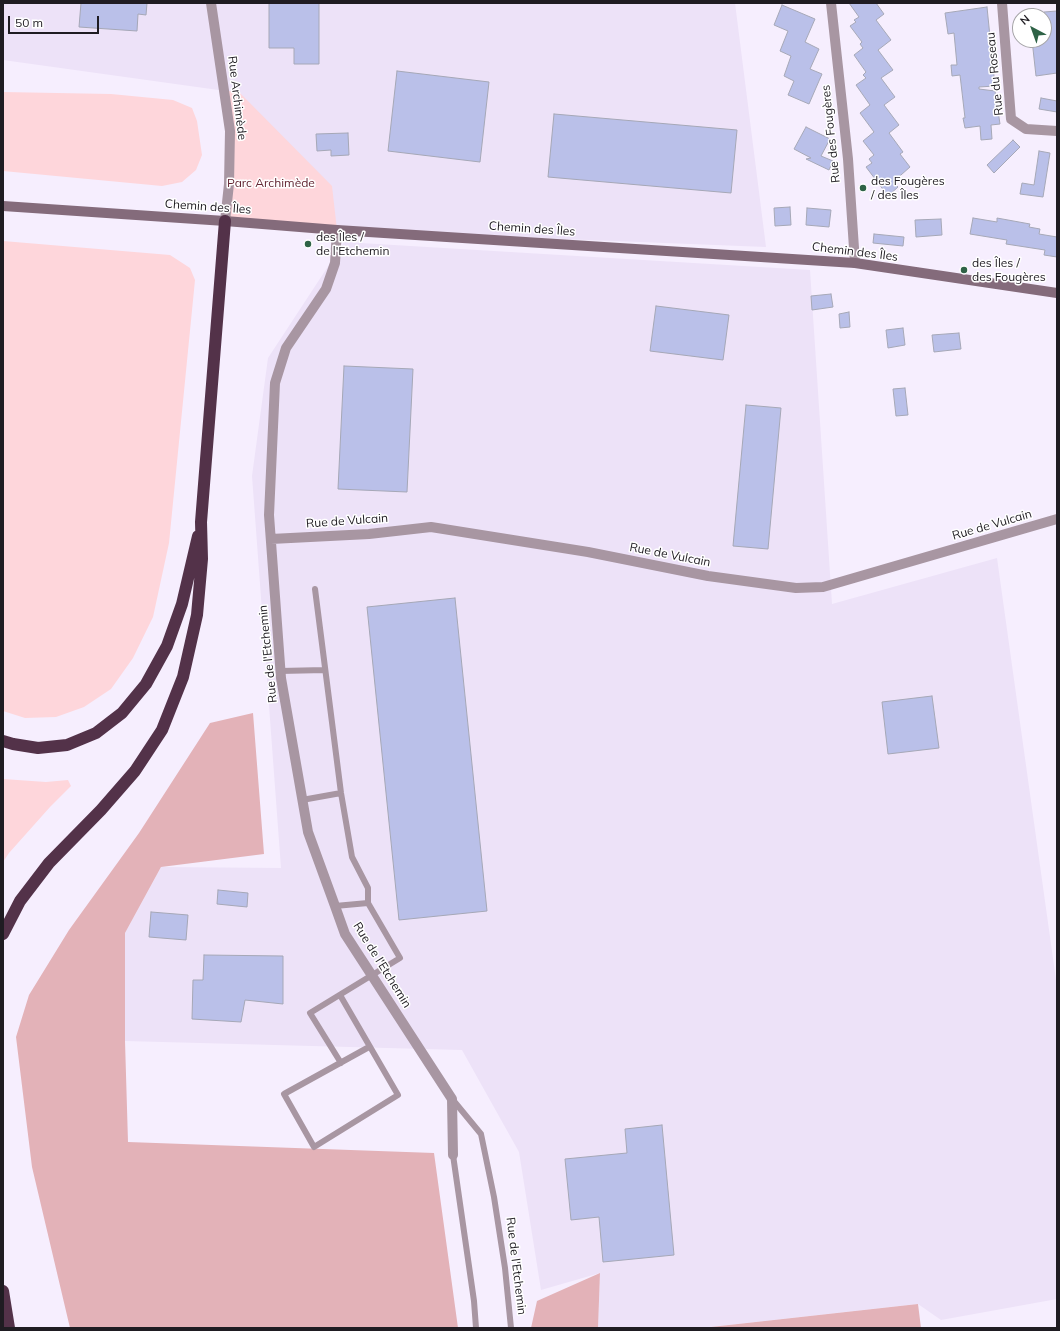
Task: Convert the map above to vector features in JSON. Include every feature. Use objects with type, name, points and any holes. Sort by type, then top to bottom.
[{"type":"highway","points":[[3,934],[20,901],[50,863],[101,810],[135,771],[162,730],[183,677],[197,614],[202,559],[201,522],[225,220]]},
{"type":"highway","points":[[3,741],[38,748],[67,745],[96,733],[122,713],[146,684],[167,646],[182,604],[201,522]]},
{"type":"highway","points":[[3,1291],[9,1328]]},
{"type":"street","name":"Rue Archimède","points":[[211,3],[230,131],[229,184],[225,220]]},
{"type":"street","name":"Rue des Fougères","points":[[831,3],[848,159],[855,263]]},
{"type":"street","name":"Rue du Roseau","points":[[1002,3],[1011,119],[1026,129],[1057,131]]},
{"type":"street","name":"Chemin des Îles","points":[[3,206],[225,220],[337,230],[855,263],[1057,293]]},
{"type":"street","name":"Rue de l'Etchemin","points":[[337,230],[334,263],[326,289],[286,348],[275,383],[270,515],[280,671],[308,832],[345,934],[452,1099]]},
{"type":"street","name":"Rue de Vulcain","points":[[271,540],[369,534],[431,527],[588,552],[708,576],[796,588],[830,585],[1057,519]]},
{"type":"street","points":[[452,1099],[453,1155]]},
{"type":"lane","points":[[315,589],[341,793],[352,857],[368,888],[368,903],[400,958],[310,1013],[340,1063]]},
{"type":"lane","points":[[280,671],[326,670]]},
{"type":"lane","points":[[302,800],[341,793]]},
{"type":"lane","points":[[335,906],[368,903]]},
{"type":"lane","points":[[340,995],[398,1095],[314,1147],[284,1094],[369,1047]]},
{"type":"lane","name":"Rue de l'Etchemin","points":[[452,1099],[481,1134],[494,1197],[505,1268],[511,1328]]},
{"type":"lane","points":[[453,1155],[474,1301],[476,1328]]},
{"type":"shaded area","points":[[3,3],[735,3],[766,247],[337,230],[240,93],[3,60]]},
{"type":"shaded area","points":[[344,242],[810,270],[832,604],[997,558],[1057,987],[1057,1299],[941,1320],[918,1304],[702,1328],[598,1328],[600,1273],[541,1290],[519,1152],[462,1050],[125,1041],[125,933],[161,867],[281,868],[252,476],[268,358]]},
{"type":"shaded area","points":[[253,713],[264,854],[161,867],[125,933],[125,1041],[128,1142],[434,1153],[458,1328],[70,1328],[32,1167],[16,1037],[29,995],[69,930],[139,833],[210,723]]},
{"type":"shaded area","points":[[600,1273],[598,1328],[531,1328],[537,1301]]},
{"type":"shaded area","points":[[918,1304],[921,1328],[702,1328]]},
{"type":"green space","name":"Parc Archimède","points":[[224,90],[240,93],[332,186],[337,230],[225,221],[229,184]]},
{"type":"green space","points":[[3,92],[111,94],[173,100],[192,108],[197,121],[202,155],[196,170],[182,182],[162,186],[3,171]]},
{"type":"green space","points":[[3,241],[170,255],[190,268],[195,280],[169,543],[153,617],[133,658],[111,689],[84,707],[56,717],[25,718],[3,711]]},
{"type":"green space","points":[[3,779],[46,782],[68,780],[71,786],[50,807],[9,853],[3,862]]},
{"type":"building","points":[[81,3],[147,3],[146,15],[138,14],[137,31],[79,27]]},
{"type":"building","points":[[269,3],[319,3],[319,64],[294,64],[294,48],[269,48]]},
{"type":"building","points":[[849,3],[876,3],[884,14],[876,20],[891,40],[878,50],[893,70],[881,78],[895,97],[884,105],[899,125],[889,133],[903,152],[900,154],[910,167],[893,182],[898,187],[888,196],[866,167],[872,163],[869,159],[874,155],[863,141],[874,132],[860,113],[870,105],[856,85],[866,78],[863,75],[866,72],[854,55],[863,48],[860,44],[862,42],[850,26],[856,22],[854,20],[859,17]]},
{"type":"building","points":[[782,5],[815,19],[805,42],[819,49],[810,69],[822,74],[809,104],[788,95],[794,81],[784,76],[791,56],[780,51],[788,31],[774,25]]},
{"type":"building","points":[[987,7],[995,86],[979,87],[979,89],[995,91],[1000,124],[991,125],[992,139],[981,140],[980,126],[965,128],[960,75],[952,76],[951,65],[957,65],[954,33],[948,34],[945,13]]},
{"type":"building","points":[[1052,11],[1057,11],[1057,73],[1036,76],[1033,48],[1052,48]]},
{"type":"building","points":[[397,71],[489,82],[480,162],[388,151]]},
{"type":"building","points":[[1041,98],[1057,101],[1057,112],[1039,109]]},
{"type":"building","points":[[554,114],[737,130],[731,193],[548,177]]},
{"type":"building","points":[[806,127],[830,139],[821,156],[833,161],[829,170],[806,159],[811,158],[794,149]]},
{"type":"building","points":[[348,133],[349,155],[331,156],[331,150],[317,151],[316,134]]},
{"type":"building","points":[[1013,140],[1020,147],[994,173],[987,165]]},
{"type":"building","points":[[1039,151],[1050,153],[1043,197],[1020,194],[1022,183],[1034,185]]},
{"type":"building","points":[[790,207],[791,225],[775,226],[774,208]]},
{"type":"building","points":[[807,208],[831,210],[829,227],[806,225]]},
{"type":"building","points":[[973,218],[997,222],[997,218],[1030,224],[1029,227],[1040,229],[1039,234],[1057,237],[1057,257],[1044,255],[1045,250],[1006,244],[1007,240],[970,234]]},
{"type":"building","points":[[941,219],[942,235],[916,237],[915,220]]},
{"type":"building","points":[[874,234],[904,237],[903,246],[873,243]]},
{"type":"building","points":[[831,294],[833,307],[812,310],[811,296]]},
{"type":"building","points":[[656,306],[729,315],[723,360],[650,351]]},
{"type":"building","points":[[849,312],[850,327],[840,328],[839,314]]},
{"type":"building","points":[[903,328],[905,345],[888,348],[886,330]]},
{"type":"building","points":[[959,333],[961,349],[934,352],[932,335]]},
{"type":"building","points":[[344,366],[413,369],[407,492],[338,489]]},
{"type":"building","points":[[905,388],[908,415],[896,416],[893,389]]},
{"type":"building","points":[[746,405],[781,408],[768,549],[733,546]]},
{"type":"building","points":[[455,598],[487,911],[399,920],[367,607]]},
{"type":"building","points":[[932,696],[939,748],[888,754],[882,702]]},
{"type":"building","points":[[218,890],[248,893],[247,907],[217,904]]},
{"type":"building","points":[[151,912],[188,915],[186,940],[149,937]]},
{"type":"building","points":[[204,955],[283,956],[283,1004],[245,1000],[241,1022],[192,1019],[193,980],[203,980]]},
{"type":"building","points":[[662,1125],[674,1255],[603,1262],[599,1217],[571,1220],[565,1159],[627,1153],[625,1129]]},
{"type":"place","name":"des Fougères / des Îles","points":[[863,188]]},
{"type":"place","name":"des Îles / de l'Etchemin","points":[[308,244]]},
{"type":"place","name":"des Îles / des Fougères","points":[[964,270]]}]
